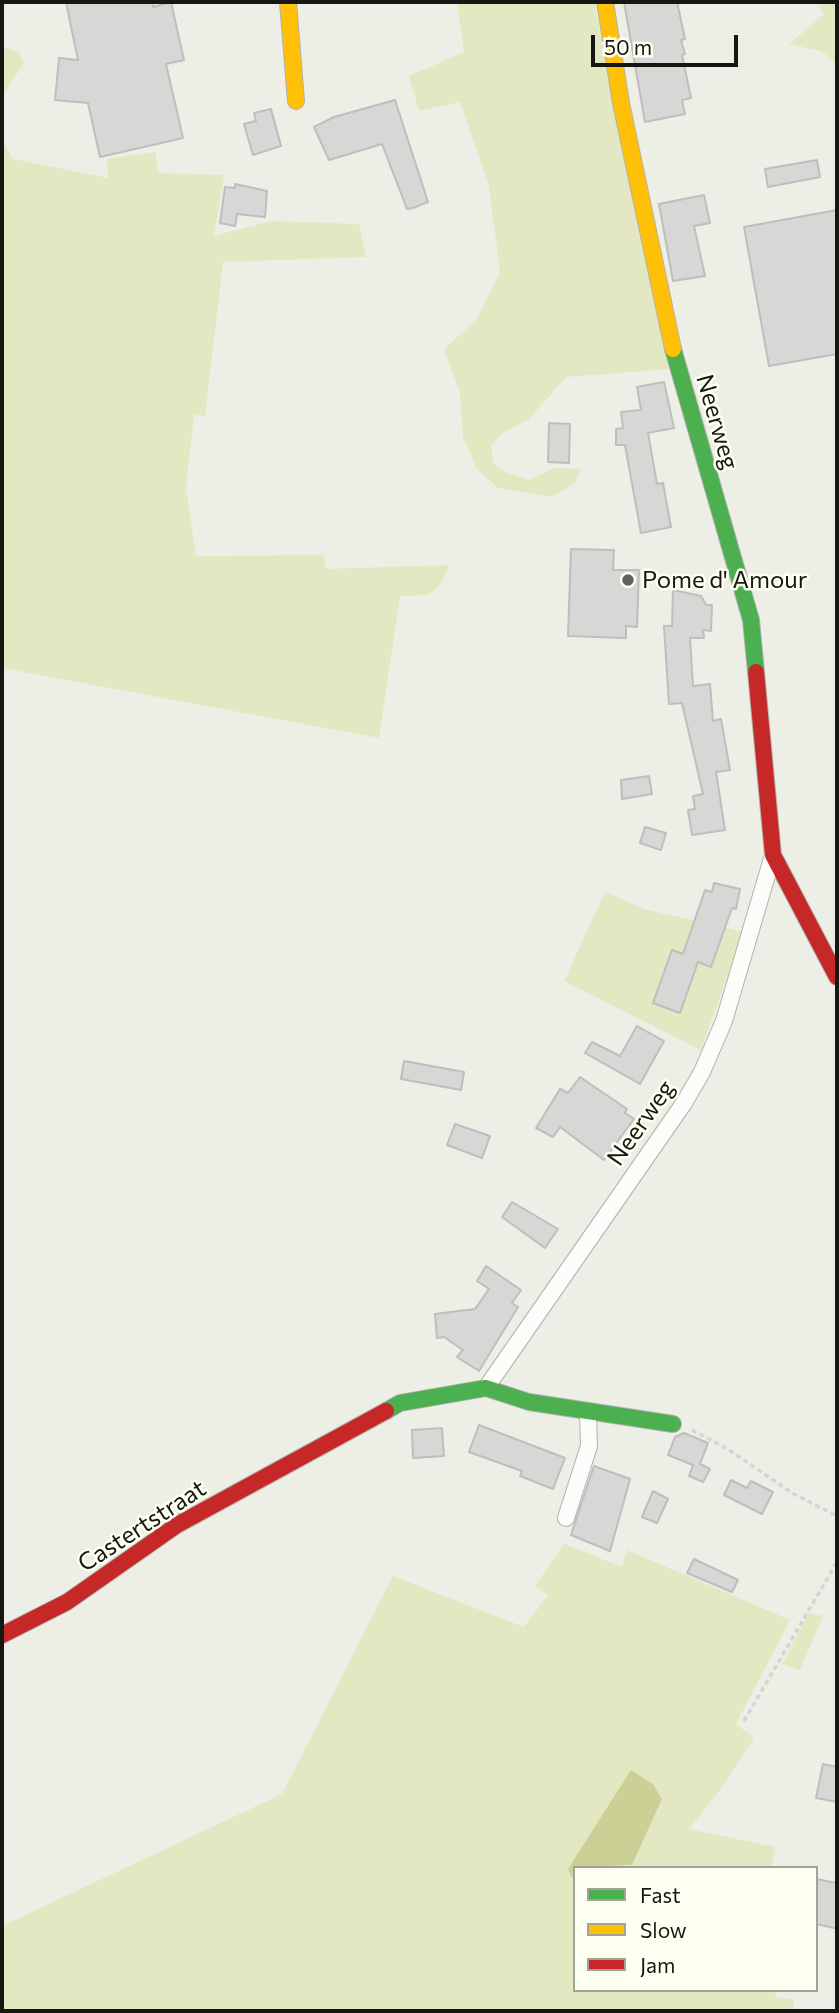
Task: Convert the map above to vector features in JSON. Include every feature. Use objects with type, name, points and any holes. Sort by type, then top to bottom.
[{"type":"street","points":[[288,2],[296,101]]},
{"type":"street","name":"Neerweg","points":[[486,1388],[684,1103],[702,1072],[723,1021],[773,855],[751,620],[671,341],[621,103],[605,2]]},
{"type":"street","name":"Neerweg","points":[[773,855],[837,977]]},
{"type":"street","points":[[486,1388],[529,1402],[587,1413],[673,1424]]},
{"type":"street","name":"Castertstraat","points":[[2,1635],[78,1595],[177,1525],[343,1433],[400,1404],[486,1388]]},
{"type":"street","points":[[566,1518],[589,1446],[587,1413]]},
{"type":"path","points":[[673,1424],[699,1433],[726,1448],[755,1471],[837,1516]]},
{"type":"path","points":[[744,1721],[837,1562]]},
{"type":"shaded area","points":[[457,2],[594,2],[669,369],[566,377],[529,419],[503,433],[491,445],[493,463],[506,472],[529,480],[555,468],[582,469],[574,484],[551,497],[498,488],[477,469],[463,437],[460,393],[444,349],[477,319],[500,272],[489,186],[460,102],[419,111],[409,76],[464,52]]},
{"type":"shaded area","points":[[818,2],[837,2],[837,66],[823,52],[789,44],[823,15]]},
{"type":"shaded area","points":[[2,47],[19,52],[24,63],[2,96]]},
{"type":"shaded area","points":[[2,138],[13,159],[108,178],[107,159],[155,152],[159,173],[224,175],[214,236],[271,221],[359,224],[366,257],[223,262],[205,417],[194,414],[186,489],[196,556],[324,555],[326,569],[449,565],[441,584],[429,595],[400,596],[379,738],[2,668]]},
{"type":"shaded area","points":[[605,892],[644,909],[743,932],[701,1050],[564,981]]},
{"type":"shaded area","points":[[564,1544],[622,1567],[627,1550],[790,1620],[736,1724],[754,1738],[723,1786],[689,1829],[775,1847],[771,1866],[631,1866],[662,1799],[568,1869],[573,1876],[573,1992],[776,1992],[775,1997],[794,2000],[794,2011],[2,2011],[2,1926],[282,1794],[393,1576],[524,1627],[548,1595],[535,1586]]},
{"type":"shaded area","points":[[809,1613],[823,1616],[800,1670],[782,1664]]},
{"type":"shaded area","points":[[631,1770],[653,1784],[662,1799],[632,1865],[573,1866],[573,1878],[568,1869]]},
{"type":"building","points":[[66,2],[152,2],[153,7],[171,2],[184,60],[166,64],[183,138],[100,157],[88,103],[55,100],[59,58],[78,60]]},
{"type":"building","points":[[624,2],[677,2],[685,39],[681,40],[685,54],[682,55],[691,98],[682,100],[685,114],[645,122]]},
{"type":"building","points":[[395,100],[428,202],[407,209],[382,144],[329,160],[314,127],[334,117]]},
{"type":"building","points":[[271,109],[281,146],[253,155],[244,124],[256,121],[254,113]]},
{"type":"building","points":[[817,160],[820,177],[768,187],[765,169]]},
{"type":"building","points":[[235,184],[267,191],[265,217],[237,214],[235,226],[220,223],[225,187],[235,188]]},
{"type":"building","points":[[704,195],[710,223],[694,226],[705,276],[673,281],[659,204]]},
{"type":"building","points":[[837,210],[837,354],[769,366],[744,227]]},
{"type":"building","points":[[664,382],[674,428],[648,433],[657,484],[663,483],[671,527],[641,533],[625,445],[616,445],[616,429],[623,428],[621,412],[641,410],[637,387]]},
{"type":"building","points":[[549,423],[570,424],[569,463],[548,462]]},
{"type":"building","points":[[571,549],[614,550],[613,570],[639,570],[637,627],[626,626],[626,638],[568,636]]},
{"type":"building","points":[[673,590],[701,596],[706,605],[712,605],[711,631],[703,630],[704,638],[690,638],[693,686],[710,684],[713,721],[721,719],[730,770],[716,772],[725,830],[692,835],[688,810],[695,809],[693,796],[703,794],[682,703],[669,704],[664,626],[672,626]]},
{"type":"building","points":[[649,776],[652,794],[622,799],[621,780]]},
{"type":"building","points":[[645,827],[666,833],[661,850],[640,843]]},
{"type":"building","points":[[714,883],[740,889],[736,909],[732,908],[711,967],[698,962],[680,1013],[653,1003],[672,950],[683,954],[705,890],[712,892]]},
{"type":"building","points":[[637,1026],[664,1041],[640,1084],[585,1053],[592,1042],[620,1056]]},
{"type":"building","points":[[404,1061],[464,1072],[461,1090],[401,1079]]},
{"type":"building","points":[[580,1077],[627,1109],[625,1113],[634,1119],[604,1160],[560,1127],[553,1137],[536,1128],[560,1089],[568,1093]]},
{"type":"building","points":[[455,1124],[490,1136],[482,1158],[447,1145]]},
{"type":"building","points":[[512,1202],[558,1229],[545,1248],[502,1217]]},
{"type":"building","points":[[486,1266],[521,1290],[512,1303],[518,1307],[479,1371],[457,1357],[463,1350],[444,1337],[437,1338],[435,1314],[475,1309],[489,1289],[477,1281]]},
{"type":"building","points":[[479,1425],[565,1458],[553,1489],[520,1476],[522,1471],[469,1452]]},
{"type":"building","points":[[442,1428],[444,1456],[413,1458],[412,1430]]},
{"type":"building","points":[[684,1433],[708,1443],[700,1464],[710,1469],[703,1482],[689,1476],[693,1465],[668,1455],[675,1437]]},
{"type":"building","points":[[594,1466],[630,1479],[610,1551],[571,1535]]},
{"type":"building","points":[[731,1480],[747,1488],[751,1481],[773,1492],[762,1514],[724,1495]]},
{"type":"building","points":[[653,1491],[668,1499],[657,1523],[642,1517]]},
{"type":"building","points":[[694,1559],[738,1580],[732,1592],[687,1573]]},
{"type":"building","points":[[823,1764],[837,1767],[837,1802],[816,1798]]},
{"type":"building","points":[[818,1879],[837,1883],[837,1927],[818,1924]]},
{"type":"traffic: fast","points":[[673,349],[751,620],[756,672]]},
{"type":"traffic: fast","points":[[386,1411],[400,1403],[486,1388],[529,1402],[673,1424]]},
{"type":"traffic: slow","points":[[288,2],[296,101]]},
{"type":"traffic: slow","points":[[605,2],[621,103],[673,349]]},
{"type":"traffic: jam","points":[[756,672],[773,855],[837,977]]},
{"type":"traffic: jam","points":[[2,1635],[67,1602],[177,1525],[386,1411]]},
{"type":"place","name":"Pome d' Amour","points":[[628,580]]}]
